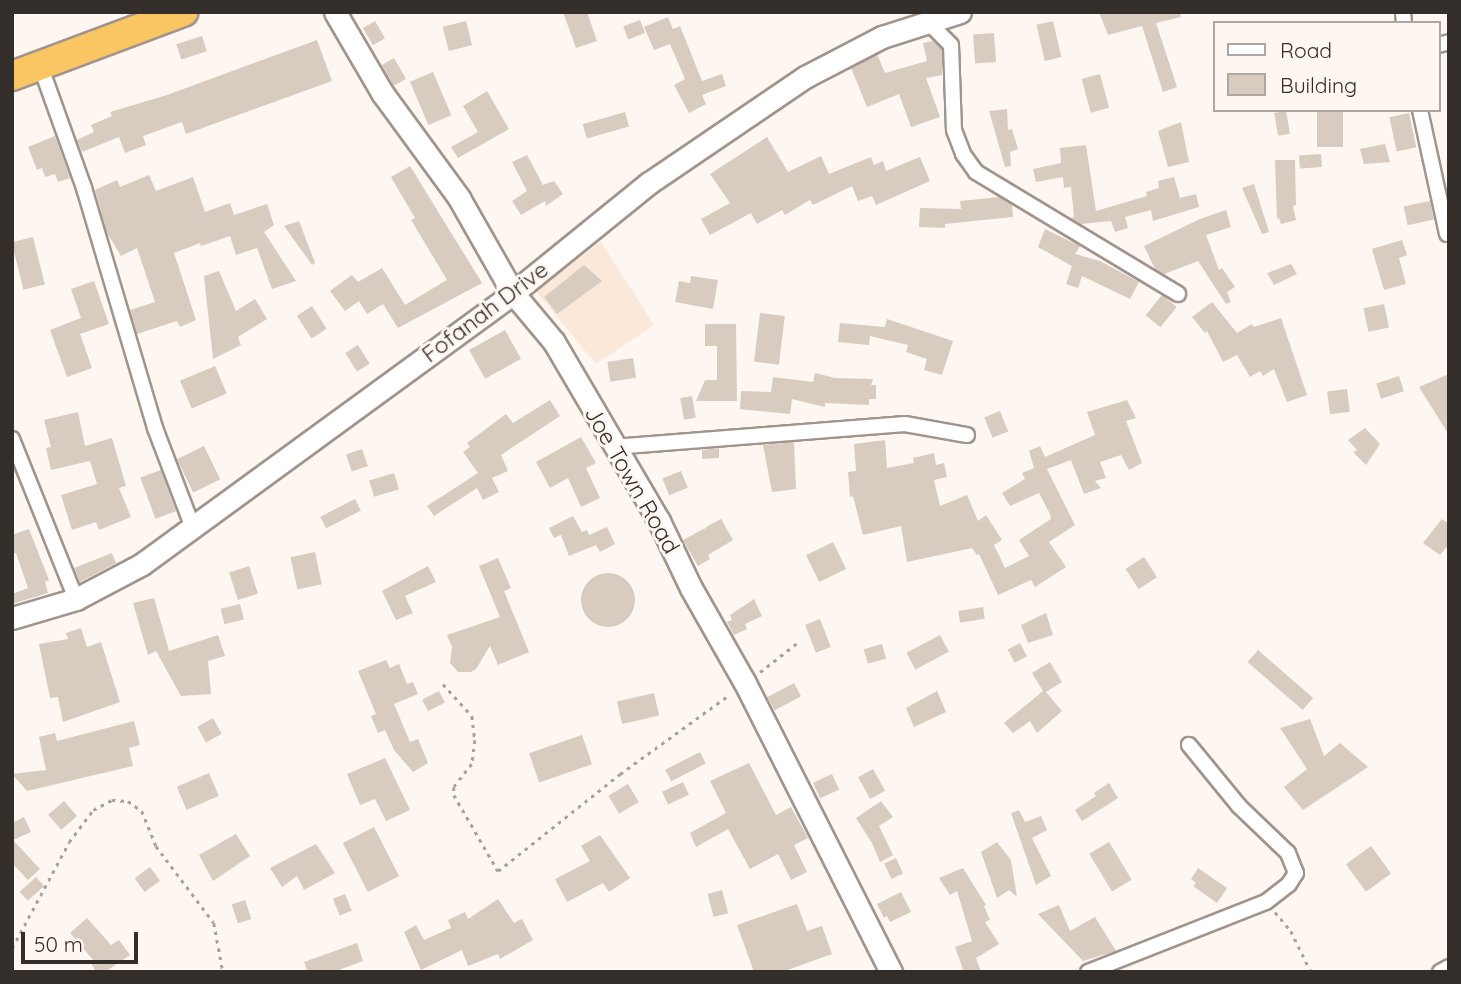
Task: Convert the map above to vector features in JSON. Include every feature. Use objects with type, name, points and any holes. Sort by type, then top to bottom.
[{"type":"highway","points":[[12,60],[144,12]]},
{"type":"highway","points":[[12,76],[183,12]]},
{"type":"street","name":"Joe Town Road","points":[[335,12],[383,94],[459,198],[513,293],[554,342],[613,447],[659,521],[691,588],[745,683],[891,972]]},
{"type":"street","name":"Fofanah Drive","points":[[12,618],[76,599],[142,564],[513,293],[649,183],[805,78],[883,37],[960,12]]},
{"type":"street","points":[[921,23],[933,27],[951,45],[954,130],[963,154],[976,172],[1178,294]]},
{"type":"street","points":[[40,65],[84,188],[155,428],[192,528]]},
{"type":"street","points":[[1420,112],[1447,234]]},
{"type":"street","points":[[613,447],[905,424],[967,435]]},
{"type":"street","points":[[12,439],[76,599]]},
{"type":"street","points":[[1088,972],[1266,902],[1289,884],[1296,873],[1288,853],[1239,806],[1189,744]]},
{"type":"street","points":[[1440,972],[1449,967]]},
{"type":"path","points":[[443,684],[472,716],[475,740],[472,764],[454,787],[454,795],[498,871],[620,774],[797,643]]},
{"type":"path","points":[[12,948],[69,842],[93,810],[112,800],[128,801],[142,811],[156,846],[215,923],[223,972]]},
{"type":"path","points":[[1266,902],[1291,931],[1311,972]]},
{"type":"shaded area","points":[[601,242],[654,325],[596,364],[535,290]]},
{"type":"building","points":[[563,12],[587,12],[597,41],[576,48]]},
{"type":"building","points":[[1099,12],[1180,12],[1181,17],[1156,23],[1177,87],[1163,92],[1142,26],[1108,35]]},
{"type":"building","points":[[668,17],[673,29],[680,26],[702,81],[722,74],[726,86],[702,95],[706,104],[689,113],[674,85],[685,79],[670,44],[654,50],[644,27]]},
{"type":"building","points":[[640,20],[645,33],[628,40],[623,26]]},
{"type":"building","points":[[375,21],[385,38],[373,45],[363,28]]},
{"type":"building","points":[[466,21],[472,45],[449,51],[443,27]]},
{"type":"building","points":[[1053,21],[1061,57],[1045,61],[1036,25]]},
{"type":"building","points":[[994,33],[996,62],[975,63],[973,34]]},
{"type":"building","points":[[202,36],[207,51],[181,60],[176,44]]},
{"type":"building","points":[[317,40],[332,81],[186,134],[182,122],[143,136],[146,145],[125,153],[119,137],[82,152],[77,140],[94,132],[91,125],[112,116],[110,112],[167,95]]},
{"type":"building","points":[[933,41],[942,49],[942,75],[926,78],[940,117],[911,127],[899,94],[867,107],[851,68],[877,54],[885,73],[927,61],[923,43]]},
{"type":"building","points":[[394,58],[406,79],[394,86],[382,65]]},
{"type":"building","points":[[433,72],[451,115],[428,125],[410,82]]},
{"type":"building","points":[[1100,74],[1109,108],[1091,113],[1082,79]]},
{"type":"building","points":[[487,91],[509,129],[458,158],[451,147],[478,132],[463,106]]},
{"type":"building","points":[[1007,109],[1008,130],[1012,129],[1018,149],[1010,152],[1011,166],[1005,167],[989,111]]},
{"type":"building","points":[[625,112],[629,126],[587,139],[583,124]]},
{"type":"building","points":[[1286,112],[1290,134],[1278,136],[1274,113]]},
{"type":"building","points":[[1317,112],[1343,112],[1343,147],[1317,147]]},
{"type":"building","points":[[1409,113],[1416,147],[1397,151],[1389,117]]},
{"type":"building","points":[[1181,122],[1189,162],[1168,167],[1158,131]]},
{"type":"building","points":[[55,136],[70,178],[58,182],[55,174],[45,177],[42,168],[37,170],[28,147]]},
{"type":"building","points":[[767,137],[788,172],[821,156],[829,174],[871,157],[874,165],[883,161],[886,171],[920,157],[930,181],[876,205],[872,196],[858,201],[852,186],[813,205],[810,200],[785,215],[782,210],[757,224],[751,213],[710,235],[701,219],[730,203],[710,174]]},
{"type":"building","points":[[1385,144],[1390,162],[1364,164],[1360,149]]},
{"type":"building","points":[[1086,145],[1096,211],[1147,196],[1146,192],[1159,188],[1158,181],[1174,177],[1180,198],[1196,194],[1199,207],[1153,221],[1151,210],[1125,217],[1128,228],[1115,232],[1111,221],[1081,224],[1071,218],[1074,217],[1071,187],[1064,188],[1063,177],[1036,182],[1033,169],[1061,163],[1060,148]]},
{"type":"building","points":[[1321,154],[1322,167],[1300,169],[1299,156]]},
{"type":"building","points":[[527,155],[543,185],[554,181],[563,194],[546,206],[545,201],[521,215],[512,201],[527,191],[512,162]]},
{"type":"building","points":[[1275,160],[1295,160],[1296,205],[1293,206],[1296,220],[1281,224],[1279,218],[1277,219]]},
{"type":"building","points":[[410,166],[482,283],[398,328],[383,304],[367,314],[359,301],[345,311],[330,291],[352,275],[358,282],[382,268],[405,305],[447,280],[411,220],[415,218],[391,177]]},
{"type":"building","points":[[149,175],[156,191],[193,177],[205,212],[230,203],[234,215],[267,204],[274,225],[264,232],[296,281],[272,289],[257,248],[236,255],[230,236],[201,246],[200,243],[174,253],[196,320],[180,327],[177,321],[137,334],[130,310],[155,302],[137,248],[121,256],[107,233],[95,190],[117,180],[120,187]]},
{"type":"building","points":[[1254,184],[1269,232],[1262,234],[1242,188]]},
{"type":"building","points":[[999,197],[1012,205],[1013,217],[945,224],[945,228],[919,227],[920,208],[961,209],[960,201]]},
{"type":"building","points":[[1430,201],[1434,220],[1408,225],[1404,207]]},
{"type":"building","points":[[1226,210],[1231,227],[1206,235],[1219,270],[1222,268],[1235,287],[1227,292],[1231,302],[1226,304],[1198,261],[1164,274],[1155,269],[1144,246],[1200,219]]},
{"type":"building","points":[[299,221],[315,263],[312,265],[284,226]]},
{"type":"building","points":[[1045,229],[1080,246],[1075,254],[1100,261],[1139,282],[1130,299],[1082,276],[1078,288],[1066,284],[1072,266],[1038,247]]},
{"type":"building","points":[[33,237],[45,285],[24,290],[12,242]]},
{"type":"building","points":[[1402,240],[1407,255],[1399,258],[1406,284],[1384,290],[1372,249]]},
{"type":"building","points":[[1291,264],[1297,274],[1274,285],[1267,273]]},
{"type":"building","points":[[584,265],[602,281],[557,314],[544,297]]},
{"type":"building","points":[[219,271],[236,311],[255,299],[267,319],[238,337],[241,345],[213,359],[204,276]]},
{"type":"building","points":[[691,276],[718,280],[713,309],[675,302],[679,281],[690,283]]},
{"type":"building","points":[[94,281],[109,324],[80,334],[92,368],[67,377],[50,330],[81,318],[71,289]]},
{"type":"building","points":[[1162,295],[1177,307],[1160,327],[1146,315]]},
{"type":"building","points":[[1212,302],[1237,333],[1252,324],[1254,327],[1281,318],[1307,395],[1287,402],[1274,369],[1263,376],[1260,371],[1250,377],[1237,355],[1223,362],[1207,331],[1205,333],[1192,317]]},
{"type":"building","points":[[1384,304],[1389,327],[1368,332],[1363,308]]},
{"type":"building","points":[[312,306],[327,329],[312,338],[297,316]]},
{"type":"building","points":[[760,313],[785,316],[779,365],[754,362]]},
{"type":"building","points":[[887,319],[953,341],[942,375],[924,370],[927,359],[906,352],[908,345],[870,336],[869,345],[838,342],[840,323],[885,327]]},
{"type":"building","points":[[705,324],[736,324],[737,401],[696,401],[705,380],[717,380],[717,346],[705,346]]},
{"type":"building","points":[[505,330],[521,359],[485,379],[469,350]]},
{"type":"building","points":[[358,345],[370,364],[357,372],[345,353]]},
{"type":"building","points":[[633,358],[636,378],[610,382],[607,362]]},
{"type":"building","points":[[215,366],[227,394],[192,408],[180,381]]},
{"type":"building","points":[[815,373],[835,378],[873,379],[871,385],[876,385],[876,399],[869,399],[869,405],[825,403],[825,407],[792,399],[790,414],[740,409],[741,391],[771,392],[773,377],[813,382]]},
{"type":"building","points":[[1449,374],[1449,435],[1419,387]]},
{"type":"building","points":[[1399,376],[1404,391],[1381,399],[1376,383]]},
{"type":"building","points":[[1347,389],[1350,412],[1330,414],[1327,391]]},
{"type":"building","points":[[692,396],[696,418],[684,420],[680,398]]},
{"type":"building","points":[[550,400],[560,416],[501,455],[508,471],[492,478],[499,492],[483,500],[477,488],[434,516],[427,506],[478,473],[463,452],[470,447],[467,443],[506,414],[513,423]]},
{"type":"building","points":[[1127,400],[1136,418],[1126,421],[1142,463],[1129,470],[1121,455],[1100,462],[1106,478],[1095,481],[1101,488],[1084,494],[1071,460],[1047,469],[1075,525],[1049,542],[1066,567],[1035,587],[1031,580],[998,595],[979,554],[972,548],[907,562],[901,526],[863,535],[853,496],[850,497],[848,472],[856,471],[854,444],[885,440],[887,468],[914,463],[913,458],[934,453],[936,465],[944,463],[947,477],[934,480],[940,506],[967,495],[978,521],[986,515],[1002,540],[994,545],[1005,568],[1029,556],[1019,540],[1051,519],[1050,514],[1039,493],[1010,506],[1002,493],[1025,479],[1022,473],[1034,468],[1029,451],[1040,446],[1045,457],[1095,435],[1087,412]]},
{"type":"building","points":[[1000,411],[1008,431],[992,438],[984,417]]},
{"type":"building","points":[[78,412],[85,446],[112,438],[126,486],[119,488],[131,517],[99,530],[96,522],[72,530],[61,495],[97,484],[90,461],[51,470],[46,448],[51,447],[44,420]]},
{"type":"building","points":[[1365,428],[1380,444],[1366,465],[1353,452],[1357,450],[1348,440]]},
{"type":"building","points":[[581,437],[596,463],[586,468],[600,498],[581,507],[568,478],[550,488],[536,462]]},
{"type":"building","points":[[794,442],[796,489],[772,492],[763,445]]},
{"type":"building","points":[[204,446],[220,479],[193,492],[177,459]]},
{"type":"building","points":[[719,448],[719,458],[702,459],[702,450]]},
{"type":"building","points":[[362,449],[368,466],[352,472],[346,455]]},
{"type":"building","points":[[161,470],[176,511],[155,519],[140,478]]},
{"type":"building","points":[[681,471],[688,488],[669,495],[662,478]]},
{"type":"building","points":[[394,473],[399,489],[374,497],[369,481]]},
{"type":"building","points":[[355,499],[361,511],[326,528],[320,517]]},
{"type":"building","points":[[573,516],[582,532],[587,530],[589,535],[607,527],[615,544],[600,552],[596,545],[569,556],[561,535],[554,538],[549,528]]},
{"type":"building","points":[[721,519],[733,540],[708,555],[710,559],[698,566],[683,540],[705,528],[706,531],[706,527]]},
{"type":"building","points":[[1442,519],[1449,524],[1449,544],[1440,555],[1423,543]]},
{"type":"building","points":[[29,529],[49,580],[45,582],[48,593],[12,604],[12,594],[28,588],[16,553],[12,554],[12,535]]},
{"type":"building","points":[[833,542],[846,569],[819,582],[806,555]]},
{"type":"building","points":[[315,552],[322,584],[297,589],[291,557]]},
{"type":"building","points":[[112,553],[116,563],[80,582],[74,568]]},
{"type":"building","points":[[1144,557],[1157,577],[1139,589],[1126,569]]},
{"type":"building","points":[[498,558],[511,588],[504,591],[529,652],[498,665],[490,646],[476,669],[471,672],[458,672],[450,663],[452,647],[447,635],[500,617],[479,566]]},
{"type":"building","points":[[249,566],[258,594],[238,600],[229,572]]},
{"type":"building","points":[[428,566],[436,582],[405,596],[413,613],[396,620],[382,591]]},
{"type":"building","points":[[613,573],[623,577],[631,585],[635,600],[631,615],[623,623],[603,627],[593,623],[585,615],[581,595],[585,585],[593,577]]},
{"type":"building","points":[[154,598],[169,651],[218,635],[225,656],[208,661],[211,694],[181,696],[156,651],[148,655],[133,603]]},
{"type":"building","points":[[754,599],[762,616],[745,624],[747,629],[734,635],[727,622],[732,620],[730,615]]},
{"type":"building","points":[[240,604],[244,620],[224,624],[221,609]]},
{"type":"building","points":[[983,607],[985,619],[960,623],[958,611]]},
{"type":"building","points":[[1046,613],[1053,635],[1028,643],[1021,625]]},
{"type":"building","points":[[820,619],[831,647],[816,653],[805,625]]},
{"type":"building","points":[[81,628],[87,647],[101,642],[120,702],[63,722],[58,697],[50,698],[39,644],[68,639],[66,633]]},
{"type":"building","points":[[940,635],[949,652],[915,670],[906,653]]},
{"type":"building","points":[[1020,643],[1027,656],[1015,663],[1008,650]]},
{"type":"building","points":[[882,644],[886,658],[868,664],[864,649]]},
{"type":"building","points":[[1258,650],[1313,698],[1303,710],[1248,662]]},
{"type":"building","points":[[386,660],[390,668],[399,664],[407,684],[413,682],[418,694],[394,704],[410,742],[418,739],[428,763],[413,772],[394,750],[385,730],[378,733],[371,716],[376,714],[358,671]]},
{"type":"building","points":[[1050,662],[1062,682],[1046,692],[1062,711],[1037,733],[1030,721],[1013,733],[1004,723],[1043,691],[1032,673]]},
{"type":"building","points":[[794,683],[801,696],[775,710],[768,697]]},
{"type":"building","points":[[439,691],[445,703],[428,711],[422,700]]},
{"type":"building","points":[[937,691],[946,712],[914,727],[906,708]]},
{"type":"building","points":[[654,693],[659,715],[622,724],[617,702]]},
{"type":"building","points":[[213,718],[222,734],[206,742],[197,727]]},
{"type":"building","points":[[1310,719],[1324,756],[1340,743],[1368,767],[1303,810],[1284,787],[1307,769],[1280,728]]},
{"type":"building","points":[[134,721],[140,745],[129,748],[133,766],[27,791],[12,774],[46,770],[39,737],[55,733],[57,741]]},
{"type":"building","points":[[582,735],[592,764],[539,783],[529,753]]},
{"type":"building","points":[[700,752],[706,764],[671,781],[665,770]]},
{"type":"building","points":[[385,758],[410,810],[386,821],[375,799],[360,805],[347,774]]},
{"type":"building","points":[[749,763],[776,815],[791,807],[808,838],[794,845],[807,872],[791,880],[778,854],[750,869],[728,829],[696,847],[690,833],[726,813],[710,781]]},
{"type":"building","points":[[873,769],[885,791],[870,799],[858,777]]},
{"type":"building","points":[[209,773],[219,796],[187,810],[177,787]]},
{"type":"building","points":[[832,774],[839,789],[820,798],[813,783]]},
{"type":"building","points":[[683,782],[689,795],[668,804],[662,792]]},
{"type":"building","points":[[1109,783],[1118,798],[1082,821],[1075,810]]},
{"type":"building","points":[[628,784],[639,802],[619,814],[608,796]]},
{"type":"building","points":[[64,801],[77,816],[61,830],[48,815]]},
{"type":"building","points":[[881,801],[893,817],[879,826],[893,855],[880,862],[856,818]]},
{"type":"building","points":[[1019,810],[1025,822],[1041,816],[1047,830],[1032,838],[1051,876],[1036,885],[1011,813]]},
{"type":"building","points":[[24,817],[31,832],[13,840],[40,869],[28,880],[12,863],[12,823]]},
{"type":"building","points":[[374,827],[399,876],[368,892],[343,843]]},
{"type":"building","points":[[236,834],[250,856],[213,881],[199,855]]},
{"type":"building","points":[[600,835],[630,878],[609,892],[603,883],[567,902],[555,879],[590,861],[581,846]]},
{"type":"building","points":[[997,842],[1011,860],[1017,897],[1009,890],[997,898],[981,852]]},
{"type":"building","points":[[1109,842],[1132,880],[1112,892],[1089,854]]},
{"type":"building","points":[[316,844],[335,873],[304,890],[297,876],[282,887],[270,868]]},
{"type":"building","points":[[1371,846],[1391,874],[1366,892],[1346,864]]},
{"type":"building","points":[[896,858],[903,873],[891,879],[884,863]]},
{"type":"building","points":[[150,867],[160,881],[145,892],[135,878]]},
{"type":"building","points":[[963,868],[986,905],[984,906],[990,920],[985,922],[999,944],[976,958],[981,972],[964,972],[955,947],[972,941],[957,891],[950,895],[939,878]]},
{"type":"building","points":[[1198,868],[1227,888],[1217,903],[1193,886],[1196,883],[1191,879]]},
{"type":"building","points":[[36,877],[44,886],[28,901],[20,892]]},
{"type":"building","points":[[722,890],[728,913],[714,917],[708,894]]},
{"type":"building","points":[[901,892],[911,912],[890,922],[887,916],[884,918],[877,904]]},
{"type":"building","points":[[345,894],[352,911],[340,916],[333,899]]},
{"type":"building","points":[[498,899],[514,923],[522,919],[533,940],[500,959],[498,954],[468,966],[462,950],[421,970],[404,932],[416,925],[424,940],[451,928],[448,920],[465,912],[468,919]]},
{"type":"building","points":[[245,900],[251,919],[238,923],[232,904]]},
{"type":"building","points":[[797,904],[807,931],[822,926],[832,954],[782,972],[754,972],[737,925]]},
{"type":"building","points":[[1059,905],[1070,931],[1095,917],[1116,951],[1083,961],[1038,914]]},
{"type":"building","points":[[87,918],[111,945],[119,940],[130,955],[105,972],[96,972],[91,963],[94,961],[70,933]]},
{"type":"building","points":[[357,943],[363,961],[333,972],[308,972],[304,962]]}]
